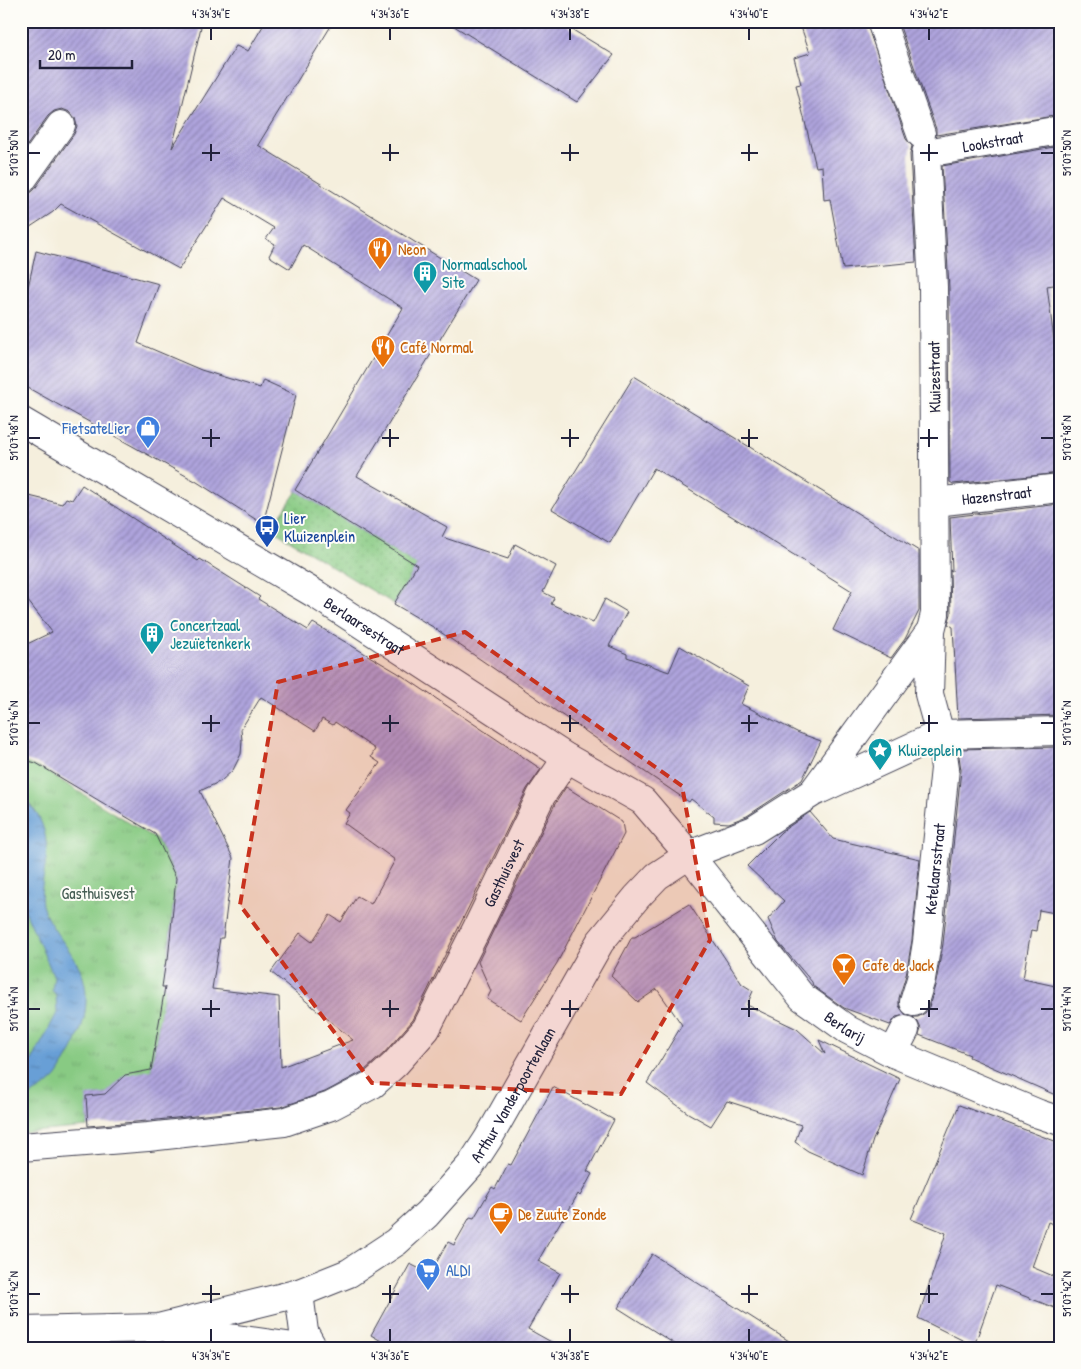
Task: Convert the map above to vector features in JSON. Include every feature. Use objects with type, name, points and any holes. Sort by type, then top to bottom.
[{"type":"street","name":"Kluizestraat","points":[[881,21],[923,144],[934,287],[935,614],[931,630]]},
{"type":"street","points":[[21,180],[61,125]]},
{"type":"street","name":"Lookstraat","points":[[923,144],[1060,130]]},
{"type":"street","name":"Berlaarsestraat","points":[[21,421],[342,611],[567,758],[643,801],[689,855]]},
{"type":"street","name":"Hazenstraat","points":[[935,502],[1060,488]]},
{"type":"street","points":[[931,630],[929,694],[940,734]]},
{"type":"street","points":[[812,794],[931,630]]},
{"type":"street","points":[[689,855],[754,830],[812,794],[940,734],[1060,731]]},
{"type":"street","name":"Ketelaarsstraat","points":[[914,1002],[927,942],[945,768],[940,734]]},
{"type":"street","name":"Gasthuisvest","points":[[21,1148],[284,1122],[331,1106],[373,1084],[395,1064],[426,1029],[541,796],[567,758]]},
{"type":"street","name":"Berlarij","points":[[689,855],[802,997],[848,1030],[899,1042],[1039,1114],[1060,1121]]},
{"type":"street","name":"Arthur Vanderpoortenlaan","points":[[158,1328],[299,1293],[349,1273],[396,1242],[427,1214],[471,1165],[488,1139],[600,942],[657,876],[689,855]]},
{"type":"street","points":[[299,1293],[304,1332],[313,1348]]},
{"type":"street","name":"Arthur Vanderpoortenlaan","points":[[21,1331],[158,1328],[301,1348]]},
{"type":"highlighted area","points":[[465,632],[682,786],[710,940],[621,1094],[372,1083],[240,905],[278,682]]},
{"type":"green space","points":[[297,491],[417,565],[394,604],[271,529]]},
{"type":"green space","name":"Gasthuisvest","points":[[21,761],[44,770],[157,840],[176,878],[165,987],[150,1076],[106,1094],[87,1097],[88,1127],[21,1133]]},
{"type":"green space","points":[[183,1346],[199,1348],[21,1348],[21,1347]]},
{"type":"water","points":[[21,795],[40,819],[45,837],[46,856],[42,905],[49,920],[79,967],[86,991],[86,1003],[82,1027],[59,1073],[44,1087],[21,1100],[21,1070],[28,1066],[34,1057],[57,1013],[56,995],[52,990],[54,977],[23,906],[21,891]]},
{"type":"building","points":[[21,21],[183,21],[201,27],[172,148],[236,46],[248,51],[266,21],[334,21],[258,145],[476,280],[357,476],[447,527],[442,537],[508,559],[515,544],[556,566],[543,592],[554,598],[551,604],[593,623],[605,599],[627,612],[609,646],[627,654],[627,657],[669,672],[680,646],[749,686],[741,704],[799,733],[821,741],[802,780],[747,816],[729,823],[714,822],[714,817],[691,799],[689,802],[433,627],[394,604],[417,565],[295,490],[403,308],[303,245],[290,269],[269,256],[275,244],[266,239],[274,228],[224,198],[179,269],[61,204],[53,212],[21,233],[21,196],[28,195],[34,190],[74,134],[77,126],[75,118],[70,112],[62,109],[54,111],[48,116],[21,154]]},
{"type":"building","points":[[446,21],[558,21],[614,55],[577,102]]},
{"type":"building","points":[[799,21],[866,21],[906,139],[912,146],[910,154],[916,262],[843,269],[830,199],[824,200],[822,166],[816,167],[796,85],[801,84],[794,58],[810,53]]},
{"type":"building","points":[[898,21],[1060,21],[1060,115],[936,135],[936,129]]},
{"type":"building","points":[[1060,146],[1060,284],[1047,286],[1055,348],[1060,348],[1060,473],[953,484],[950,482],[949,287],[942,166]]},
{"type":"building","points":[[36,251],[159,284],[138,343],[201,370],[260,388],[263,380],[296,395],[263,524],[197,482],[21,384],[21,301],[25,301]]},
{"type":"building","points":[[634,376],[919,551],[919,611],[905,639],[891,658],[833,630],[852,591],[654,468],[610,543],[552,509]]},
{"type":"building","points":[[82,485],[198,561],[200,559],[246,588],[260,597],[258,599],[308,630],[313,623],[398,673],[541,769],[527,789],[413,1020],[384,1053],[364,1071],[325,1092],[281,1107],[88,1126],[86,1096],[105,1094],[125,1075],[151,1070],[165,987],[162,987],[166,960],[168,960],[176,878],[155,834],[36,763],[21,759],[21,647],[52,632],[21,592],[21,494],[62,504],[66,498],[72,500]],"holes":[[[261,697],[315,731],[322,719],[333,725],[335,722],[375,749],[371,757],[380,763],[346,810],[350,813],[344,823],[395,860],[371,904],[357,896],[341,922],[330,915],[312,942],[300,933],[271,972],[353,1040],[281,1067],[279,997],[212,989],[220,938],[223,938],[233,858],[200,791],[221,781],[233,770],[241,754],[241,729]]]},
{"type":"building","points":[[1060,504],[1060,596],[1055,596],[1060,639],[1060,715],[958,718],[953,627],[948,624],[951,614],[950,570],[952,571],[950,517]]},
{"type":"building","points":[[1060,747],[1060,914],[1039,910],[1036,931],[1031,930],[1023,979],[1060,987],[1060,1097],[969,1057],[970,1055],[919,1035],[921,1029],[913,1017],[918,1017],[925,1013],[929,1007],[943,944],[961,770],[958,749]]},
{"type":"building","points":[[566,787],[622,822],[624,834],[557,963],[521,1020],[487,999],[491,991],[478,962],[555,804]]},
{"type":"building","points":[[810,812],[833,839],[920,859],[912,940],[906,975],[899,998],[899,1006],[906,1015],[896,1017],[890,1025],[844,1008],[813,986],[812,982],[778,942],[768,919],[784,901],[747,866],[781,832]]},
{"type":"building","points":[[689,904],[742,984],[753,991],[747,1005],[797,1029],[825,1054],[819,1040],[900,1079],[873,1140],[862,1175],[808,1151],[795,1142],[801,1125],[727,1101],[711,1126],[688,1113],[647,1083],[682,1025],[657,989],[638,1002],[611,976],[632,937],[635,937]]},
{"type":"building","points":[[553,1087],[614,1120],[587,1171],[592,1174],[580,1196],[578,1194],[562,1219],[538,1261],[560,1273],[528,1329],[562,1348],[393,1348],[371,1335],[410,1264],[430,1274],[448,1242],[454,1245],[470,1217],[474,1218],[492,1187],[495,1189],[508,1164],[511,1165]]},
{"type":"building","points":[[959,1105],[1060,1143],[1060,1227],[1048,1222],[1032,1267],[1060,1279],[1060,1293],[1055,1308],[996,1285],[974,1346],[918,1318],[946,1233],[911,1219]]},
{"type":"building","points":[[652,1254],[800,1348],[681,1348],[618,1308]]},
{"type":"place","name":"Neon","points":[[380,270]]},
{"type":"place","name":"Normaalschool Site","points":[[425,294]]},
{"type":"place","name":"Café Normal","points":[[383,368]]},
{"type":"place","name":"FietsateLier","points":[[148,449]]},
{"type":"place","name":"Lier Kluizenplein","points":[[267,548]]},
{"type":"place","name":"Concertzaal Jezuïetenkerk","points":[[152,655]]},
{"type":"place","name":"Kluizeplein","points":[[880,771]]},
{"type":"place","name":"Cafe de Jack","points":[[844,986]]},
{"type":"place","name":"De Zuute Zonde","points":[[501,1235]]},
{"type":"place","name":"ALDI","points":[[428,1291]]}]
